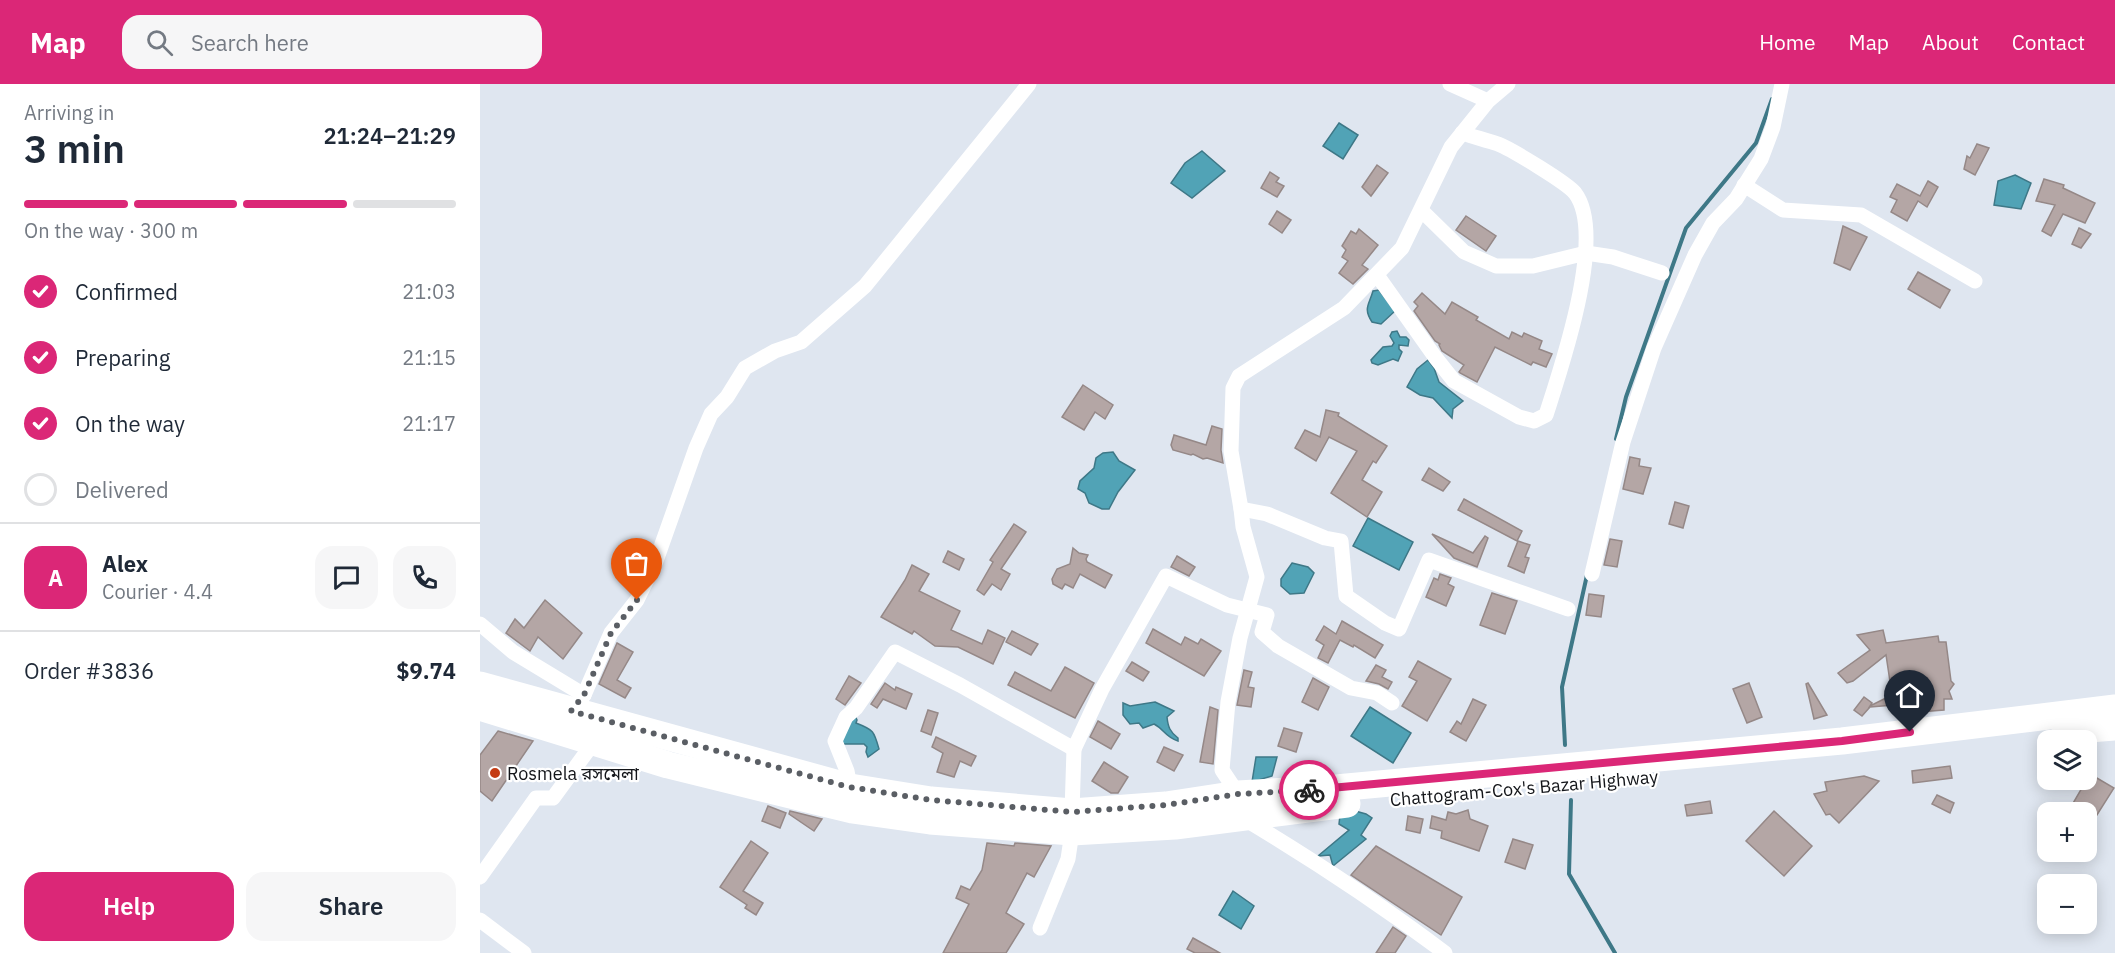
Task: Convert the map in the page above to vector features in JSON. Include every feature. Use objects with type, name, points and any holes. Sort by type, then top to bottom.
[{"type":"highway","name":"Chattogram-Cox's Bazar Highway","points":[[480,685],[578,703],[849,787],[1072,822]]},
{"type":"highway","name":"Chattogram-Cox's Bazar Highway","points":[[480,708],[668,765],[852,810],[930,821],[1072,822],[1166,805],[1336,805],[1841,759],[2009,737],[2115,727]]},
{"type":"highway","name":"Chattogram-Cox's Bazar Highway","points":[[1240,806],[1336,788],[1842,741],[2115,708]]},
{"type":"street","points":[[480,624],[578,703],[611,633],[637,600],[656,561],[696,447],[711,414],[727,397],[745,368],[775,351],[801,342],[865,286],[1029,84]]},
{"type":"street","points":[[1450,84],[1488,101]]},
{"type":"street","points":[[1445,953],[1375,902],[1287,844],[1240,806],[1222,770],[1228,702],[1239,638],[1257,577],[1243,527],[1232,451],[1233,388],[1239,376],[1344,308],[1402,248],[1452,147],[1488,101],[1508,84]]},
{"type":"street","points":[[1593,574],[1623,442],[1654,348],[1695,255],[1713,223],[1736,199],[1761,159],[1773,127],[1782,84]]},
{"type":"street","points":[[1377,275],[1454,381],[1519,417],[1534,422],[1546,415],[1563,361],[1586,253],[1582,207],[1574,192],[1543,170],[1500,144],[1462,133]]},
{"type":"street","points":[[1744,185],[1783,210],[1861,215],[1975,281]]},
{"type":"street","points":[[1421,210],[1464,252],[1496,266],[1533,266],[1586,253],[1613,257],[1662,273]]},
{"type":"street","points":[[1241,509],[1267,514],[1325,538],[1341,541],[1346,596],[1399,629],[1429,560],[1568,609]]},
{"type":"street","points":[[1040,928],[1068,859],[1072,822],[1074,749],[1102,689],[1166,576],[1227,605],[1267,615],[1262,632],[1278,646],[1351,688],[1377,693],[1392,703]]},
{"type":"street","points":[[849,787],[847,771],[835,741],[846,717],[856,708],[895,652],[960,685],[1074,749]]},
{"type":"street","points":[[480,878],[536,798],[553,798],[594,742]]},
{"type":"street","points":[[480,920],[524,953]]},
{"type":"water","points":[[1339,123],[1358,135],[1343,159],[1323,146]]},
{"type":"water","points":[[1202,151],[1225,171],[1192,198],[1171,183],[1185,163]]},
{"type":"water","points":[[2015,175],[2031,183],[2021,209],[1994,205],[1998,181]]},
{"type":"water","points":[[1379,290],[1395,311],[1381,324],[1372,322],[1367,310],[1373,291]]},
{"type":"water","points":[[1397,331],[1400,337],[1406,337],[1409,340],[1408,346],[1399,345],[1402,352],[1398,361],[1393,359],[1378,365],[1372,363],[1371,360],[1383,347],[1392,346],[1394,343],[1390,336],[1392,332]]},
{"type":"water","points":[[1428,360],[1439,382],[1463,401],[1453,409],[1452,418],[1433,398],[1420,395],[1407,387],[1417,369]]},
{"type":"water","points":[[1113,452],[1119,461],[1135,470],[1118,492],[1109,509],[1102,509],[1089,503],[1085,493],[1078,489],[1080,481],[1094,468],[1096,458],[1103,453]]},
{"type":"water","points":[[1368,518],[1413,542],[1399,570],[1353,546]]},
{"type":"water","points":[[1292,563],[1308,567],[1314,573],[1304,593],[1290,594],[1281,586],[1281,579]]},
{"type":"water","points":[[1155,702],[1174,711],[1167,717],[1167,721],[1178,741],[1154,724],[1143,728],[1139,723],[1130,724],[1123,715],[1123,703],[1130,706]]},
{"type":"water","points":[[1370,707],[1411,733],[1393,763],[1351,736]]},
{"type":"water","points":[[854,713],[856,723],[870,730],[876,738],[879,749],[868,757],[867,747],[864,744],[843,744],[838,737]]},
{"type":"water","points":[[1256,757],[1277,757],[1272,776],[1252,782]]},
{"type":"water","points":[[1341,807],[1372,818],[1361,835],[1366,839],[1333,866],[1330,855],[1318,856],[1349,830],[1339,824]]},
{"type":"water","points":[[1233,891],[1254,906],[1241,929],[1219,915]]},
{"type":"building","points":[[1977,144],[1989,148],[1975,175],[1964,169],[1967,156],[1970,158]]},
{"type":"building","points":[[1377,165],[1388,173],[1371,196],[1362,187]]},
{"type":"building","points":[[1270,172],[1279,178],[1276,182],[1284,186],[1277,197],[1261,188]]},
{"type":"building","points":[[2044,179],[2064,185],[2063,188],[2095,203],[2085,223],[2063,214],[2051,236],[2042,231],[2055,205],[2036,201]]},
{"type":"building","points":[[1928,181],[1938,187],[1927,207],[1918,201],[1907,221],[1891,212],[1897,200],[1890,197],[1897,184],[1920,196]]},
{"type":"building","points":[[1277,211],[1291,220],[1282,233],[1269,224]]},
{"type":"building","points":[[1466,216],[1496,236],[1486,251],[1456,230]]},
{"type":"building","points":[[1843,226],[1867,237],[1850,270],[1834,263]]},
{"type":"building","points":[[2079,228],[2091,234],[2081,248],[2072,244]]},
{"type":"building","points":[[1359,229],[1378,245],[1362,265],[1368,269],[1353,284],[1339,273],[1348,261],[1342,257],[1346,250],[1342,246],[1351,231],[1356,234]]},
{"type":"building","points":[[1918,272],[1950,290],[1940,308],[1908,289]]},
{"type":"building","points":[[1422,293],[1445,314],[1452,302],[1478,317],[1476,320],[1509,339],[1512,332],[1522,337],[1524,333],[1542,341],[1539,349],[1552,354],[1546,367],[1533,362],[1531,365],[1495,347],[1477,382],[1460,373],[1464,365],[1442,351],[1440,344],[1435,341],[1414,311],[1418,306],[1414,302]]},
{"type":"building","points":[[1083,385],[1113,405],[1105,419],[1095,412],[1084,430],[1062,417]]},
{"type":"building","points":[[1326,410],[1339,413],[1338,416],[1387,446],[1376,463],[1373,461],[1362,480],[1382,492],[1367,517],[1331,493],[1357,451],[1329,437],[1316,461],[1295,448],[1305,430],[1320,437]]},
{"type":"building","points":[[1212,426],[1222,429],[1223,463],[1173,450],[1171,445],[1174,435],[1206,445]]},
{"type":"building","points":[[1630,457],[1640,459],[1639,466],[1651,468],[1643,494],[1623,489]]},
{"type":"building","points":[[1429,468],[1450,482],[1443,491],[1422,480]]},
{"type":"building","points":[[1464,499],[1522,531],[1517,541],[1458,510]]},
{"type":"building","points":[[1675,502],[1689,506],[1683,528],[1669,524]]},
{"type":"building","points":[[1014,524],[1026,532],[1001,569],[1010,574],[1001,590],[992,584],[984,595],[977,590],[993,562],[990,560]]},
{"type":"building","points":[[1432,534],[1473,553],[1485,536],[1488,538],[1477,567],[1454,558]]},
{"type":"building","points":[[1610,539],[1622,541],[1617,567],[1604,565]]},
{"type":"building","points":[[1518,541],[1530,545],[1525,557],[1529,558],[1524,573],[1508,566]]},
{"type":"building","points":[[1073,548],[1079,553],[1088,555],[1087,562],[1112,575],[1105,588],[1080,574],[1073,588],[1065,584],[1062,589],[1053,584],[1052,579],[1057,569],[1070,564]]},
{"type":"building","points":[[948,551],[964,559],[959,570],[943,562]]},
{"type":"building","points":[[1177,556],[1195,567],[1189,576],[1171,567]]},
{"type":"building","points":[[912,565],[929,574],[919,591],[960,611],[951,630],[982,644],[988,630],[1005,638],[993,664],[958,647],[935,646],[914,631],[912,634],[881,617]]},
{"type":"building","points":[[1440,574],[1451,578],[1448,584],[1454,587],[1446,606],[1426,597],[1434,578],[1438,580]]},
{"type":"building","points":[[1492,593],[1517,601],[1505,634],[1480,625]]},
{"type":"building","points":[[1589,594],[1604,596],[1601,617],[1586,615]]},
{"type":"building","points":[[545,600],[582,633],[563,659],[538,637],[530,651],[506,633],[515,619],[524,628]]},
{"type":"building","points":[[1342,621],[1383,645],[1375,658],[1354,645],[1353,647],[1340,640],[1328,663],[1318,658],[1324,645],[1316,640],[1324,626],[1336,634]]},
{"type":"building","points":[[1153,629],[1181,645],[1185,637],[1198,644],[1201,639],[1221,651],[1204,676],[1146,643]]},
{"type":"building","points":[[1883,630],[1886,643],[1938,636],[1939,642],[1946,642],[1951,681],[1954,684],[1949,691],[1952,699],[1944,699],[1944,710],[1919,712],[1918,703],[1870,707],[1862,716],[1854,710],[1864,697],[1872,703],[1870,706],[1892,695],[1886,655],[1853,681],[1847,683],[1838,673],[1870,650],[1857,635]]},
{"type":"building","points":[[1012,631],[1038,644],[1031,655],[1006,642]]},
{"type":"building","points":[[617,643],[633,652],[617,680],[631,688],[625,698],[599,684]]},
{"type":"building","points":[[1418,661],[1451,679],[1427,721],[1402,706],[1417,681],[1409,677]]},
{"type":"building","points":[[1132,662],[1149,672],[1143,681],[1126,671]]},
{"type":"building","points":[[1376,665],[1386,670],[1382,677],[1392,682],[1388,689],[1366,681]]},
{"type":"building","points":[[1065,667],[1094,683],[1075,718],[1008,685],[1015,672],[1051,691]]},
{"type":"building","points":[[1244,670],[1252,672],[1248,687],[1254,688],[1251,707],[1237,705]]},
{"type":"building","points":[[849,676],[861,683],[845,705],[836,699]]},
{"type":"building","points":[[1313,678],[1329,687],[1318,710],[1302,702]]},
{"type":"building","points":[[885,683],[895,690],[896,687],[912,694],[906,709],[883,699],[877,708],[871,704]]},
{"type":"building","points":[[1749,683],[1762,717],[1747,723],[1733,689]]},
{"type":"building","points":[[1808,683],[1827,715],[1814,719],[1806,684]]},
{"type":"building","points":[[1473,699],[1486,705],[1466,741],[1450,732],[1457,721],[1461,724]]},
{"type":"building","points":[[1210,707],[1218,710],[1213,764],[1200,762]]},
{"type":"building","points":[[928,710],[938,713],[931,735],[921,731]]},
{"type":"building","points":[[1098,721],[1120,734],[1111,749],[1090,737]]},
{"type":"building","points":[[1284,728],[1302,733],[1296,752],[1278,746]]},
{"type":"building","name":"Rosmela রসমেলা","points":[[498,731],[533,741],[492,801],[480,791],[480,755]]},
{"type":"building","points":[[936,737],[976,756],[971,766],[960,761],[954,777],[937,772],[943,753],[932,747]]},
{"type":"building","points":[[1164,747],[1183,755],[1174,771],[1157,762]]},
{"type":"building","points":[[1104,762],[1128,777],[1118,793],[1111,793],[1092,781]]},
{"type":"building","points":[[1950,766],[1952,778],[1913,783],[1912,771]]},
{"type":"building","points":[[1864,776],[1879,781],[1839,823],[1830,814],[1826,815],[1814,794],[1827,791],[1825,782]]},
{"type":"building","points":[[2097,778],[2114,788],[2097,815],[2097,802],[2074,802],[2081,790],[2097,790]]},
{"type":"building","points":[[1937,795],[1954,803],[1950,813],[1932,804]]},
{"type":"building","points":[[1710,801],[1712,813],[1687,816],[1685,805]]},
{"type":"building","points":[[768,806],[786,813],[780,828],[762,821]]},
{"type":"building","points":[[1468,810],[1470,819],[1488,826],[1479,851],[1441,838],[1442,831],[1430,828],[1432,816],[1446,820],[1448,812],[1456,814]]},
{"type":"building","points":[[790,811],[822,819],[814,831],[789,814]]},
{"type":"building","points":[[1774,811],[1812,846],[1784,876],[1746,841]]},
{"type":"building","points":[[1408,816],[1423,819],[1420,833],[1406,830]]},
{"type":"building","points":[[1513,839],[1533,845],[1525,869],[1505,862]]},
{"type":"building","points":[[751,841],[768,853],[743,891],[763,903],[756,915],[745,908],[747,905],[720,887]]},
{"type":"building","points":[[987,843],[1051,846],[1034,877],[1027,873],[1006,913],[1024,924],[1006,953],[943,953],[969,904],[956,898],[961,886],[970,890],[982,870]]},
{"type":"building","points":[[1376,846],[1462,897],[1441,935],[1351,875]]},
{"type":"building","points":[[1393,927],[1406,936],[1395,953],[1376,953]]},
{"type":"building","points":[[1193,938],[1220,953],[1195,953],[1187,949]]},
{"type":"waterway","points":[[1616,439],[1626,397],[1686,228],[1756,143],[1772,99]]},
{"type":"waterway","points":[[1565,745],[1562,687],[1587,575]]},
{"type":"waterway","points":[[1571,800],[1569,874],[1615,953]]},
{"type":"way so far","points":[[637,600],[611,633],[584,695],[571,711],[849,787],[931,800],[1072,812],[1166,805],[1238,794],[1309,790]]},
{"type":"place","name":"Rosmela রসমেলা","points":[[495,773]]},
{"type":"route","points":[[1309,790],[1842,741],[1910,732]]}]
